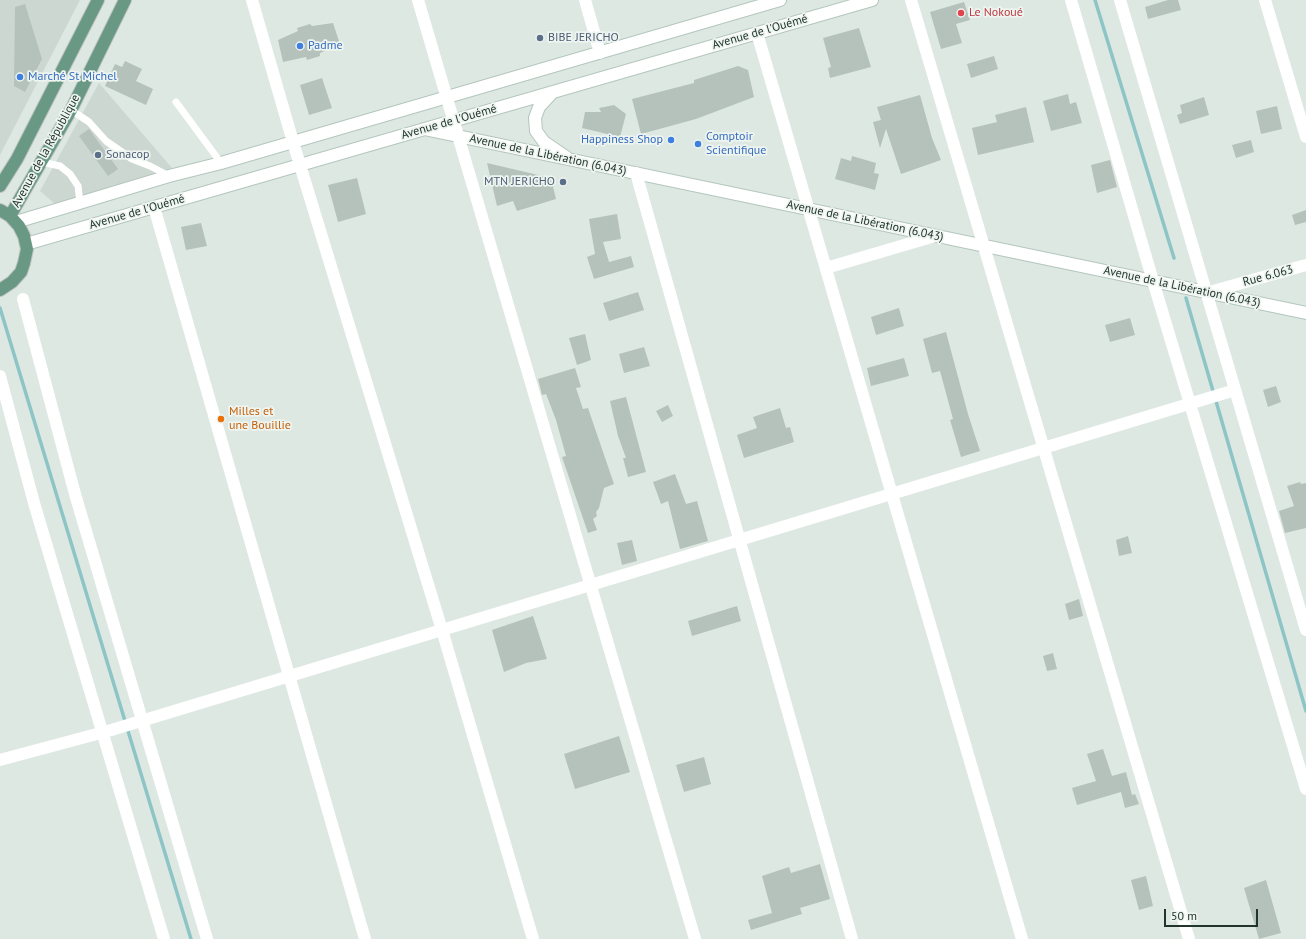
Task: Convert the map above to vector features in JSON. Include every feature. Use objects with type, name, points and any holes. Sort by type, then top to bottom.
[{"type":"main road","name":"Avenue de la République","points":[[0,186],[17,159],[98,0]]},
{"type":"main road","name":"Avenue de la République","points":[[9,216],[71,110],[125,0]]},
{"type":"main road","points":[[0,290],[12,282],[21,272],[26,258],[26,244],[23,233],[9,216]]},
{"type":"street","points":[[252,0],[293,142],[442,630],[532,939]]},
{"type":"street","points":[[418,0],[694,939]]},
{"type":"street","points":[[585,0],[600,52]]},
{"type":"street","name":"Avenue de l'Ouémé","points":[[9,216],[80,203],[600,52],[746,5],[780,0]]},
{"type":"street","name":"Avenue de l'Ouémé","points":[[26,244],[872,0]]},
{"type":"street","points":[[911,0],[1189,939]]},
{"type":"street","points":[[1072,0],[1153,281],[1306,790]]},
{"type":"street","points":[[1120,0],[1306,630]]},
{"type":"street","points":[[1265,0],[1306,137]]},
{"type":"street","points":[[757,33],[1022,939]]},
{"type":"street","points":[[554,92],[539,107],[534,118],[536,131],[544,142],[570,160]]},
{"type":"street","name":"Avenue de la Libération (6.043)","points":[[424,129],[1306,313]]},
{"type":"street","points":[[636,174],[738,540],[852,939]]},
{"type":"street","points":[[154,207],[365,939]]},
{"type":"street","points":[[826,268],[935,236]]},
{"type":"street","name":"Rue 6.063","points":[[1206,293],[1306,265]]},
{"type":"street","points":[[23,299],[74,494],[138,722],[207,939]]},
{"type":"street","points":[[0,376],[34,502],[105,732],[164,939]]},
{"type":"street","points":[[0,760],[105,732],[1235,390]]},
{"type":"lane","points":[[176,102],[221,163]]},
{"type":"lane","points":[[71,110],[89,122],[106,141],[132,159],[169,176]]},
{"type":"lane","points":[[41,162],[60,166],[70,174],[78,186],[80,203]]},
{"type":"shaded area","name":"Marché St Michel","points":[[0,0],[80,0],[0,155]]},
{"type":"shaded area","points":[[99,83],[172,168],[55,204],[40,191]]},
{"type":"building","points":[[1168,0],[1178,0],[1181,10],[1148,19],[1145,7]]},
{"type":"building","points":[[964,2],[970,20],[956,24],[962,43],[941,49],[930,12]]},
{"type":"building","points":[[25,4],[42,59],[25,92],[14,86],[15,7]]},
{"type":"building","points":[[333,23],[340,44],[320,53],[320,56],[307,60],[306,57],[283,62],[278,40],[298,31],[297,28],[310,24],[312,26]]},
{"type":"building","points":[[859,28],[871,67],[830,78],[828,68],[831,67],[823,38]]},
{"type":"building","points":[[994,56],[998,69],[971,78],[967,64]]},
{"type":"building","points":[[125,61],[142,69],[136,81],[153,89],[146,105],[105,86],[115,64],[122,67]]},
{"type":"building","points":[[738,66],[748,70],[754,97],[696,119],[641,134],[632,99],[694,83],[694,80]]},
{"type":"building","points":[[322,78],[332,108],[309,115],[300,85]]},
{"type":"building","points":[[1068,94],[1070,104],[1076,102],[1082,123],[1051,131],[1043,101]]},
{"type":"building","points":[[920,95],[932,138],[941,160],[901,174],[886,129],[880,148],[873,122],[881,120],[877,107]]},
{"type":"building","points":[[1204,97],[1209,115],[1180,124],[1177,115],[1182,113],[1180,105]]},
{"type":"building","points":[[614,105],[626,114],[620,137],[582,128],[585,112],[601,112],[599,108]]},
{"type":"building","points":[[1277,106],[1282,129],[1261,134],[1256,111]]},
{"type":"building","points":[[1026,107],[1034,142],[978,155],[972,128],[997,122],[995,115]]},
{"type":"building","points":[[89,129],[118,169],[108,176],[79,136]]},
{"type":"building","points":[[1251,140],[1254,152],[1236,158],[1232,145]]},
{"type":"building","points":[[852,156],[876,163],[874,173],[879,174],[875,190],[835,179],[841,158],[851,161]]},
{"type":"building","points":[[1110,160],[1117,187],[1097,193],[1091,165]]},
{"type":"building","points":[[487,163],[551,178],[556,199],[517,211],[513,201],[497,206]]},
{"type":"building","points":[[357,178],[366,214],[338,222],[328,185]]},
{"type":"building","points":[[1306,210],[1306,222],[1295,225],[1292,215]]},
{"type":"building","points":[[617,214],[621,239],[603,242],[609,262],[631,256],[634,267],[594,279],[587,257],[595,254],[589,219]]},
{"type":"building","points":[[201,223],[207,246],[186,250],[181,227]]},
{"type":"building","points":[[638,292],[644,310],[609,321],[603,303]]},
{"type":"building","points":[[899,308],[904,326],[876,335],[871,317]]},
{"type":"building","points":[[1130,318],[1135,335],[1110,342],[1105,325]]},
{"type":"building","points":[[946,332],[968,414],[980,451],[961,457],[950,420],[953,419],[940,371],[932,373],[923,339]]},
{"type":"building","points":[[585,334],[591,360],[577,365],[569,338]]},
{"type":"building","points":[[644,347],[650,366],[624,373],[619,354]]},
{"type":"building","points":[[904,358],[909,376],[871,386],[867,368]]},
{"type":"building","points":[[575,368],[581,387],[576,388],[583,409],[588,408],[614,484],[604,488],[599,508],[596,512],[597,516],[593,519],[597,530],[588,533],[562,457],[566,456],[556,420],[546,394],[542,395],[538,379]]},
{"type":"building","points":[[1276,386],[1281,402],[1268,407],[1263,390]]},
{"type":"building","points":[[626,397],[646,472],[628,477],[623,458],[626,458],[618,436],[610,401]]},
{"type":"building","points":[[668,405],[673,416],[662,422],[656,411]]},
{"type":"building","points":[[780,408],[786,428],[790,427],[794,442],[744,458],[737,435],[757,428],[753,417]]},
{"type":"building","points":[[675,474],[686,504],[697,501],[708,541],[680,549],[668,501],[661,504],[653,482]]},
{"type":"building","points":[[1300,482],[1301,484],[1306,483],[1306,528],[1285,533],[1279,511],[1294,506],[1287,486]]},
{"type":"building","points":[[1128,536],[1132,553],[1119,556],[1116,540]]},
{"type":"building","points":[[632,540],[637,561],[622,565],[617,543]]},
{"type":"building","points":[[1079,599],[1083,616],[1069,620],[1065,604]]},
{"type":"building","points":[[737,606],[741,621],[692,636],[688,621]]},
{"type":"building","points":[[533,616],[547,659],[526,663],[504,672],[492,630]]},
{"type":"building","points":[[1053,653],[1057,669],[1047,671],[1043,656]]},
{"type":"building","points":[[619,736],[630,772],[575,789],[564,754]]},
{"type":"building","points":[[1103,749],[1112,776],[1126,772],[1132,795],[1135,794],[1139,804],[1125,808],[1121,792],[1077,805],[1072,788],[1096,781],[1087,754]]},
{"type":"building","points":[[704,757],[711,784],[684,792],[676,765]]},
{"type":"building","points":[[820,864],[830,899],[800,908],[802,914],[751,930],[748,920],[772,913],[762,876],[789,867],[791,873]]},
{"type":"building","points":[[1146,876],[1153,906],[1139,910],[1131,880]]},
{"type":"building","points":[[1266,880],[1281,933],[1259,939],[1244,888]]},
{"type":"waterway","points":[[1095,0],[1174,258]]},
{"type":"waterway","points":[[1186,298],[1306,711]]},
{"type":"waterway","points":[[0,308],[191,939]]},
{"type":"place","name":"Le Nokoué","points":[[961,13]]},
{"type":"place","name":"BIBE JERICHO","points":[[540,38]]},
{"type":"place","name":"Padme","points":[[300,46]]},
{"type":"place","name":"Marché St Michel","points":[[20,77]]},
{"type":"place","name":"Happiness Shop","points":[[671,140]]},
{"type":"place","name":"Comptoir Scientifique","points":[[698,144]]},
{"type":"place","name":"Sonacop","points":[[98,155]]},
{"type":"place","name":"MTN JERICHO","points":[[563,182]]},
{"type":"place","name":"Milles et une Bouillie","points":[[221,419]]}]
